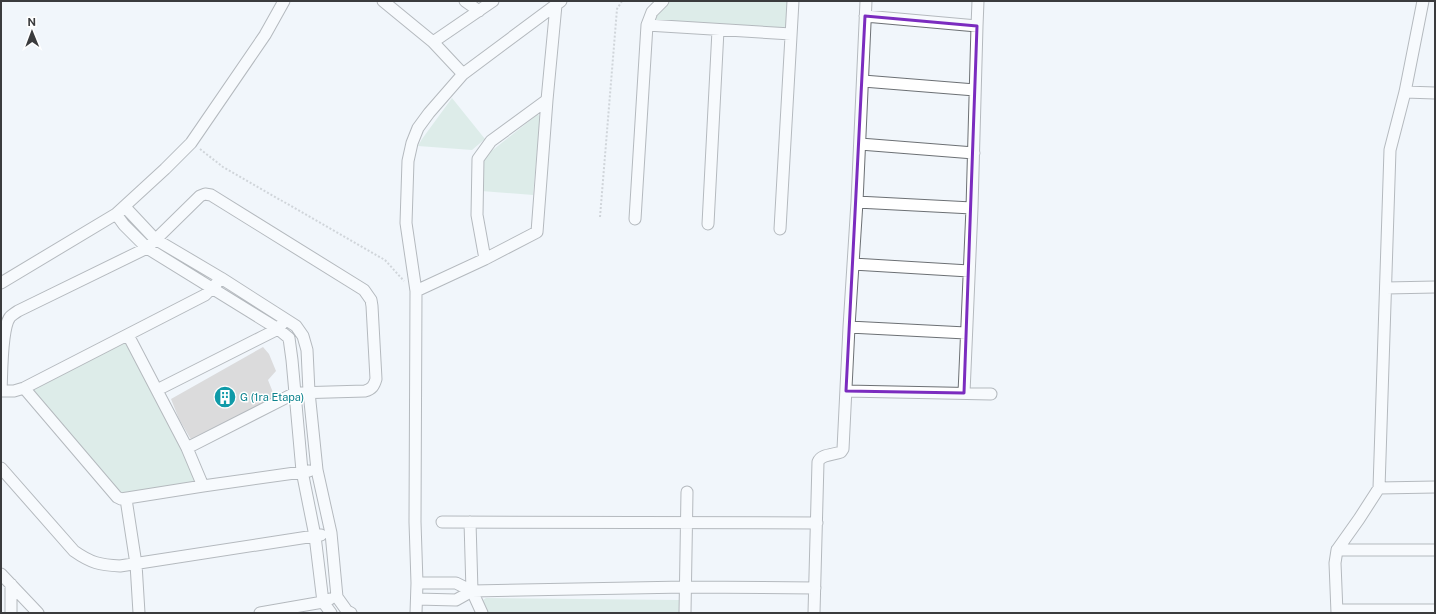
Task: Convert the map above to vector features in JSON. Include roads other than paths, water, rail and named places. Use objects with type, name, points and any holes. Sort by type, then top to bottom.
[{"type":"street","points":[[1,283],[116,214],[191,142],[265,35],[284,1]]},
{"type":"street","points":[[383,1],[433,42],[463,74]]},
{"type":"street","points":[[465,1],[478,11]]},
{"type":"street","points":[[433,42],[493,1]]},
{"type":"street","points":[[635,219],[647,25],[652,12],[663,1]]},
{"type":"street","points":[[780,229],[793,1]]},
{"type":"street","points":[[814,613],[818,462],[822,457],[841,452],[843,449],[860,144],[866,1]]},
{"type":"street","points":[[964,393],[974,153],[978,1]]},
{"type":"street","points":[[1423,1],[1405,92],[1390,150],[1378,488],[1360,519],[1337,550],[1335,563],[1337,612],[1396,612],[1435,610]]},
{"type":"street","points":[[416,613],[416,291],[406,223],[406,179],[410,149],[418,128],[463,74],[559,3]]},
{"type":"street","points":[[416,291],[485,259],[537,232],[547,100],[559,3]]},
{"type":"street","points":[[865,16],[977,26]]},
{"type":"street","points":[[647,25],[791,34]]},
{"type":"street","points":[[708,224],[718,30]]},
{"type":"street","points":[[863,81],[975,90]]},
{"type":"street","points":[[1405,92],[1435,93]]},
{"type":"street","points":[[485,259],[476,215],[478,159],[491,141],[547,100]]},
{"type":"street","points":[[860,144],[974,153]]},
{"type":"street","points":[[187,448],[295,393],[359,392],[371,390],[376,379],[372,306],[371,300],[364,290],[211,195],[205,194],[200,196],[147,248],[18,311],[10,317],[7,325],[2,359],[1,391],[14,391],[24,388],[205,295],[221,278]]},
{"type":"street","points":[[857,202],[972,208]]},
{"type":"street","points":[[125,207],[155,239],[221,278],[296,326],[303,336],[307,350],[309,392],[317,470],[331,533],[337,597],[347,611],[351,613]]},
{"type":"street","points":[[116,214],[124,225],[147,248],[278,329],[289,338],[302,471],[315,536],[323,602],[331,613]]},
{"type":"street","points":[[853,264],[969,271]]},
{"type":"street","points":[[1386,288],[1435,287]]},
{"type":"street","points":[[157,390],[278,329],[285,319]]},
{"type":"street","points":[[849,328],[966,333]]},
{"type":"street","points":[[128,335],[187,448],[203,486]]},
{"type":"street","points":[[24,388],[117,497],[121,499],[302,471],[317,470]]},
{"type":"street","points":[[846,391],[991,394]]},
{"type":"street","points":[[1,468],[74,551],[88,560],[100,565],[120,566],[136,564],[331,533]]},
{"type":"street","points":[[1378,488],[1435,487]]},
{"type":"street","points":[[685,613],[687,492]]},
{"type":"street","points":[[126,499],[136,564],[139,613]]},
{"type":"street","points":[[442,522],[817,523]]},
{"type":"street","points":[[470,522],[472,591],[482,613]]},
{"type":"street","points":[[1337,550],[1435,550]]},
{"type":"street","points":[[1,574],[38,613]]},
{"type":"street","points":[[417,583],[456,584],[472,591],[686,587],[815,588]]},
{"type":"street","points":[[11,584],[11,613]]},
{"type":"street","points":[[417,599],[456,600],[472,591]]},
{"type":"street","points":[[260,613],[275,612],[323,602],[337,597]]},
{"type":"place","name":"G (1ra Etapa)","points":[[225,397]]}]
